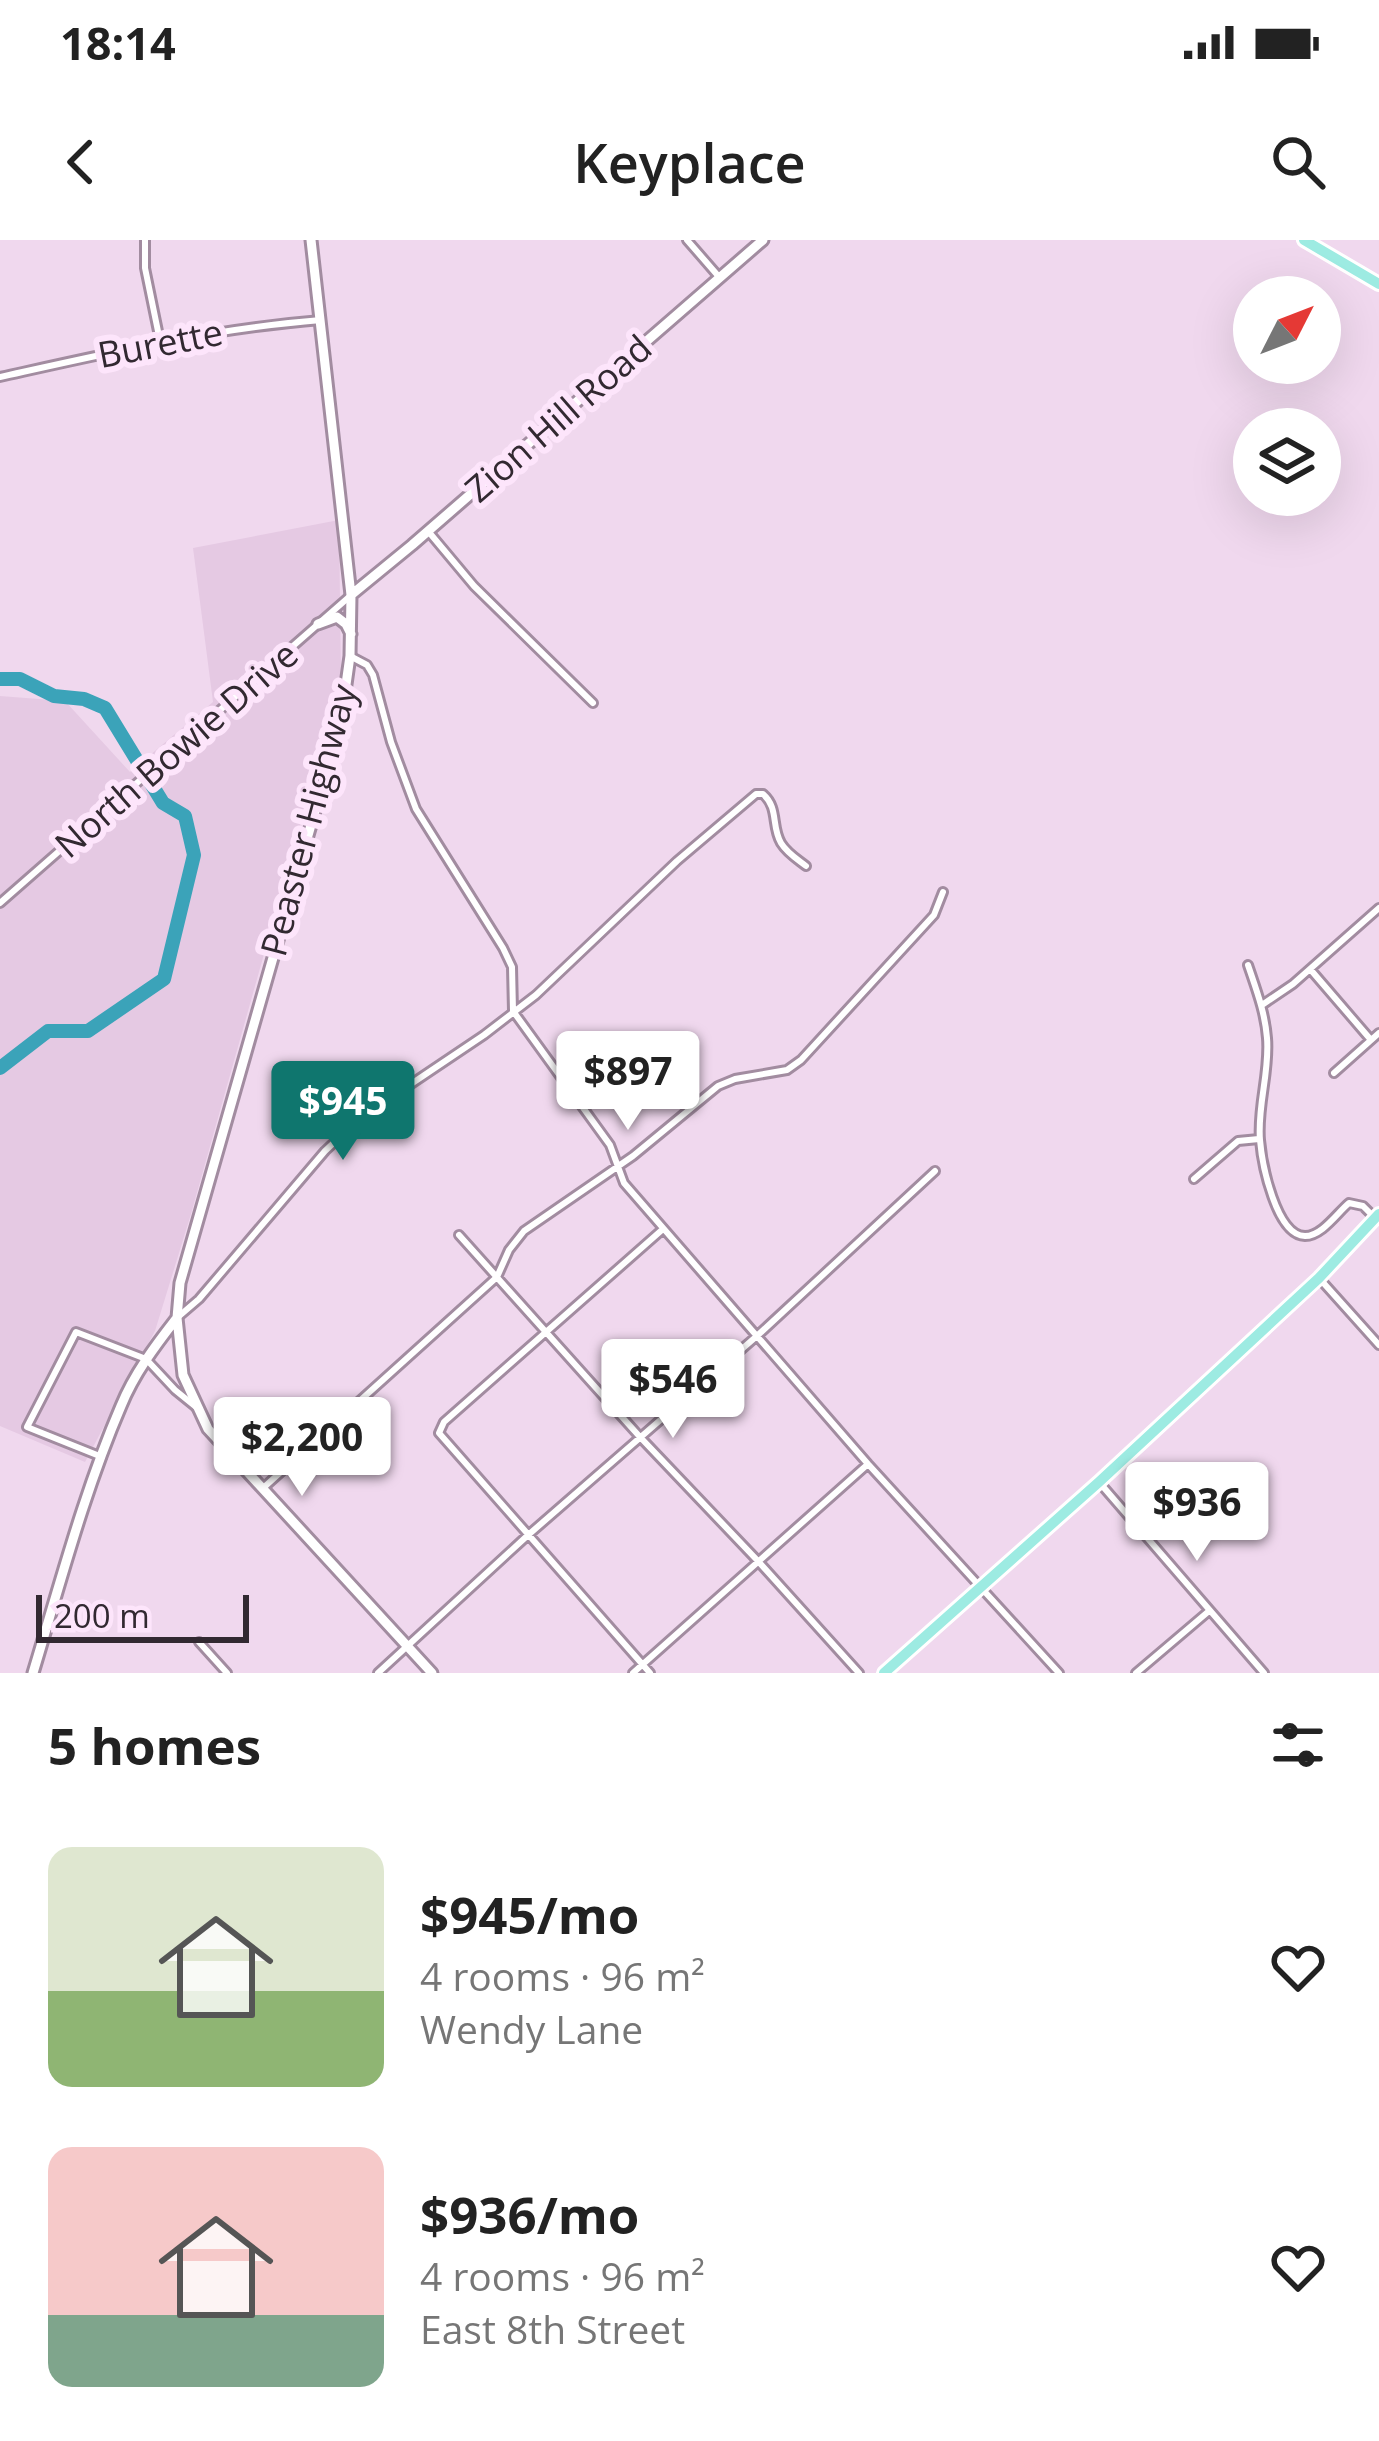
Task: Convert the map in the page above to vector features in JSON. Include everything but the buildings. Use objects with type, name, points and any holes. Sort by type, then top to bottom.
[{"type":"main road","name":"Peaster Highway","points":[[177,1318],[181,1283],[340,719],[350,656],[351,595],[311,240]]},
{"type":"main road","name":"Zion Hill Road","points":[[351,595],[763,240]]},
{"type":"main road","points":[[1304,240],[1379,284]]},
{"type":"main road","points":[[348,564],[357,577],[374,576]]},
{"type":"main road","points":[[318,624],[337,617],[351,635]]},
{"type":"main road","points":[[884,1673],[1099,1482],[1319,1278],[1377,1216]]},
{"type":"main road","points":[[33,1673],[122,1403],[146,1359],[177,1318]]},
{"type":"main road","points":[[177,1318],[183,1375],[208,1429],[432,1673]]},
{"type":"street","points":[[145,240],[145,268],[160,341]]},
{"type":"street","points":[[687,240],[720,278]]},
{"type":"street","name":"Burette","points":[[0,377],[160,341],[246,326],[321,320]]},
{"type":"street","points":[[428,531],[474,586],[593,703]]},
{"type":"street","name":"North Bowie Drive","points":[[0,903],[351,595]]},
{"type":"street","points":[[350,656],[367,665],[373,675],[416,809],[512,967],[513,1011],[610,1144],[624,1183],[868,1464],[1059,1673]]},
{"type":"street","points":[[177,1318],[199,1299],[325,1151],[359,1120],[536,995],[677,861],[757,794],[769,798],[774,806],[782,845],[806,866]]},
{"type":"street","points":[[262,1489],[497,1277],[508,1250],[524,1231],[674,1124],[718,1086],[787,1070],[801,1060],[934,915],[943,892]]},
{"type":"street","points":[[1262,1005],[1379,908]]},
{"type":"street","points":[[1248,965],[1267,1038],[1259,1139],[1269,1184],[1287,1228],[1297,1234],[1315,1234],[1349,1203],[1377,1216]]},
{"type":"street","points":[[1310,969],[1371,1040]]},
{"type":"street","points":[[1334,1073],[1379,1033]]},
{"type":"street","points":[[1194,1179],[1238,1141],[1259,1139]]},
{"type":"street","points":[[378,1673],[935,1171]]},
{"type":"street","points":[[650,1673],[439,1433],[444,1422],[663,1229]]},
{"type":"street","points":[[459,1234],[859,1673]]},
{"type":"street","points":[[1319,1278],[1379,1345]]},
{"type":"street","points":[[102,1457],[27,1427],[76,1332],[146,1359],[196,1407]]},
{"type":"street","points":[[633,1673],[868,1464]]},
{"type":"street","points":[[1099,1482],[1264,1673]]},
{"type":"street","points":[[1136,1673],[1209,1611]]},
{"type":"street","points":[[199,1642],[226,1673]]},
{"type":"shaded area","points":[[339,520],[341,680],[155,1331],[85,1462],[0,1426],[0,696],[65,701],[130,772],[213,702],[193,548]]},
{"type":"waterway","points":[[0,679],[20,679],[54,696],[84,699],[105,708],[163,803],[185,816],[194,855],[164,979],[88,1031],[48,1031],[0,1068]]}]
